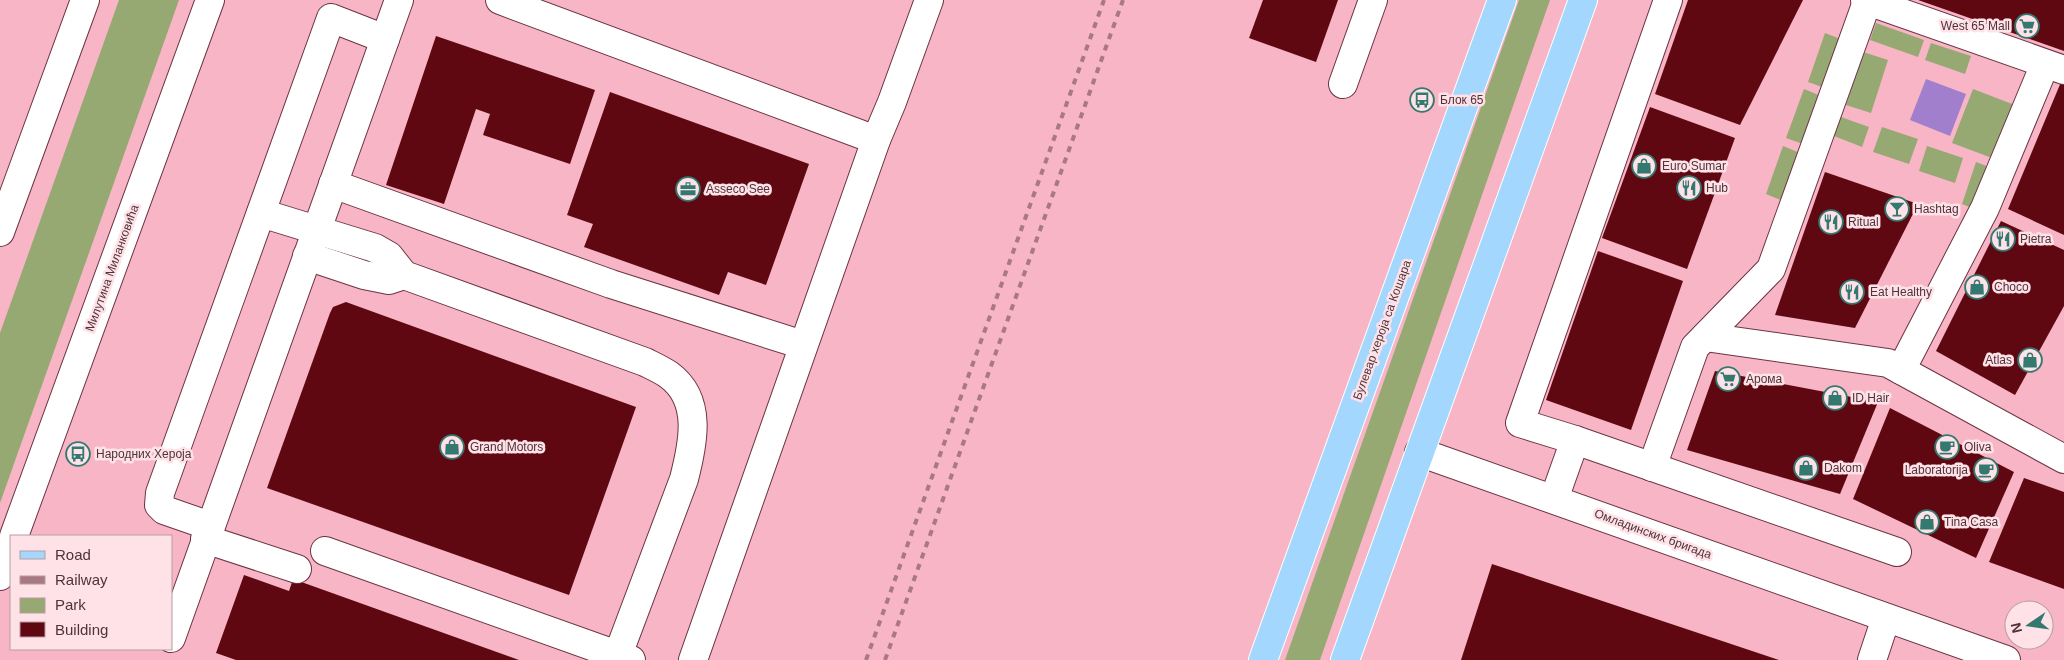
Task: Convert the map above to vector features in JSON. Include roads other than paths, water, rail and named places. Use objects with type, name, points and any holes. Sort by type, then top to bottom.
[{"type":"main road","name":"Булевар хероја са Кошара","points":[[1263,660],[1502,0]]},
{"type":"main road","points":[[1345,660],[1583,0]]},
{"type":"street","points":[[0,232],[85,0]]},
{"type":"street","name":"Милутина Миланковића","points":[[14,535],[210,0]]},
{"type":"street","points":[[172,635],[398,0]]},
{"type":"street","points":[[500,0],[876,140]]},
{"type":"street","points":[[693,660],[803,345],[928,0]]},
{"type":"street","points":[[1343,84],[1373,0]]},
{"type":"street","points":[[1668,0],[1520,423],[1897,552]]},
{"type":"street","points":[[1652,467],[1695,347],[1771,269],[1866,1],[2054,67],[1985,208],[1901,370]]},
{"type":"street","points":[[297,569],[208,532],[164,510],[160,505],[160,493],[331,18],[384,39]]},
{"type":"street","points":[[333,184],[611,284],[803,345]]},
{"type":"street","points":[[261,213],[375,248],[389,256],[404,275],[645,362],[670,375],[686,396],[693,418],[690,456],[684,479],[621,658],[325,551]]},
{"type":"street","points":[[307,256],[364,275],[389,280],[404,275]]},
{"type":"street","points":[[1705,337],[1888,363],[2064,459]]},
{"type":"street","points":[[1554,499],[1574,440]]},
{"type":"street","name":"Омладинских бригада","points":[[1419,452],[2006,660]]},
{"type":"street","points":[[0,576],[10,548]]},
{"type":"street","points":[[1872,660],[1886,618]]},
{"type":"railway","points":[[866,660],[1104,0]]},
{"type":"railway","points":[[885,660],[1123,0]]},
{"type":"place","name":"West 65 Mall","points":[[2027,26]]},
{"type":"place","name":"Блок 65","points":[[1422,100]]},
{"type":"place","name":"Euro Sumar","points":[[1644,166]]},
{"type":"place","name":"Hub","points":[[1689,188]]},
{"type":"place","name":"Asseco See","points":[[688,189]]},
{"type":"place","name":"Hashtag","points":[[1897,209]]},
{"type":"place","name":"Ritual","points":[[1831,222]]},
{"type":"place","name":"Pietra","points":[[2003,239]]},
{"type":"place","name":"Choco","points":[[1977,287]]},
{"type":"place","name":"Eat Healthy","points":[[1852,292]]},
{"type":"place","name":"Atlas","points":[[2030,360]]},
{"type":"place","name":"Арома","points":[[1728,379]]},
{"type":"place","name":"ID Hair","points":[[1835,398]]},
{"type":"place","name":"Grand Motors","points":[[452,447]]},
{"type":"place","name":"Oliva","points":[[1947,447]]},
{"type":"place","name":"Народних Хероја","points":[[78,454]]},
{"type":"place","name":"Dakom","points":[[1806,468]]},
{"type":"place","name":"Laboratorija","points":[[1986,470]]},
{"type":"place","name":"Tina Casa","points":[[1927,522]]}]
